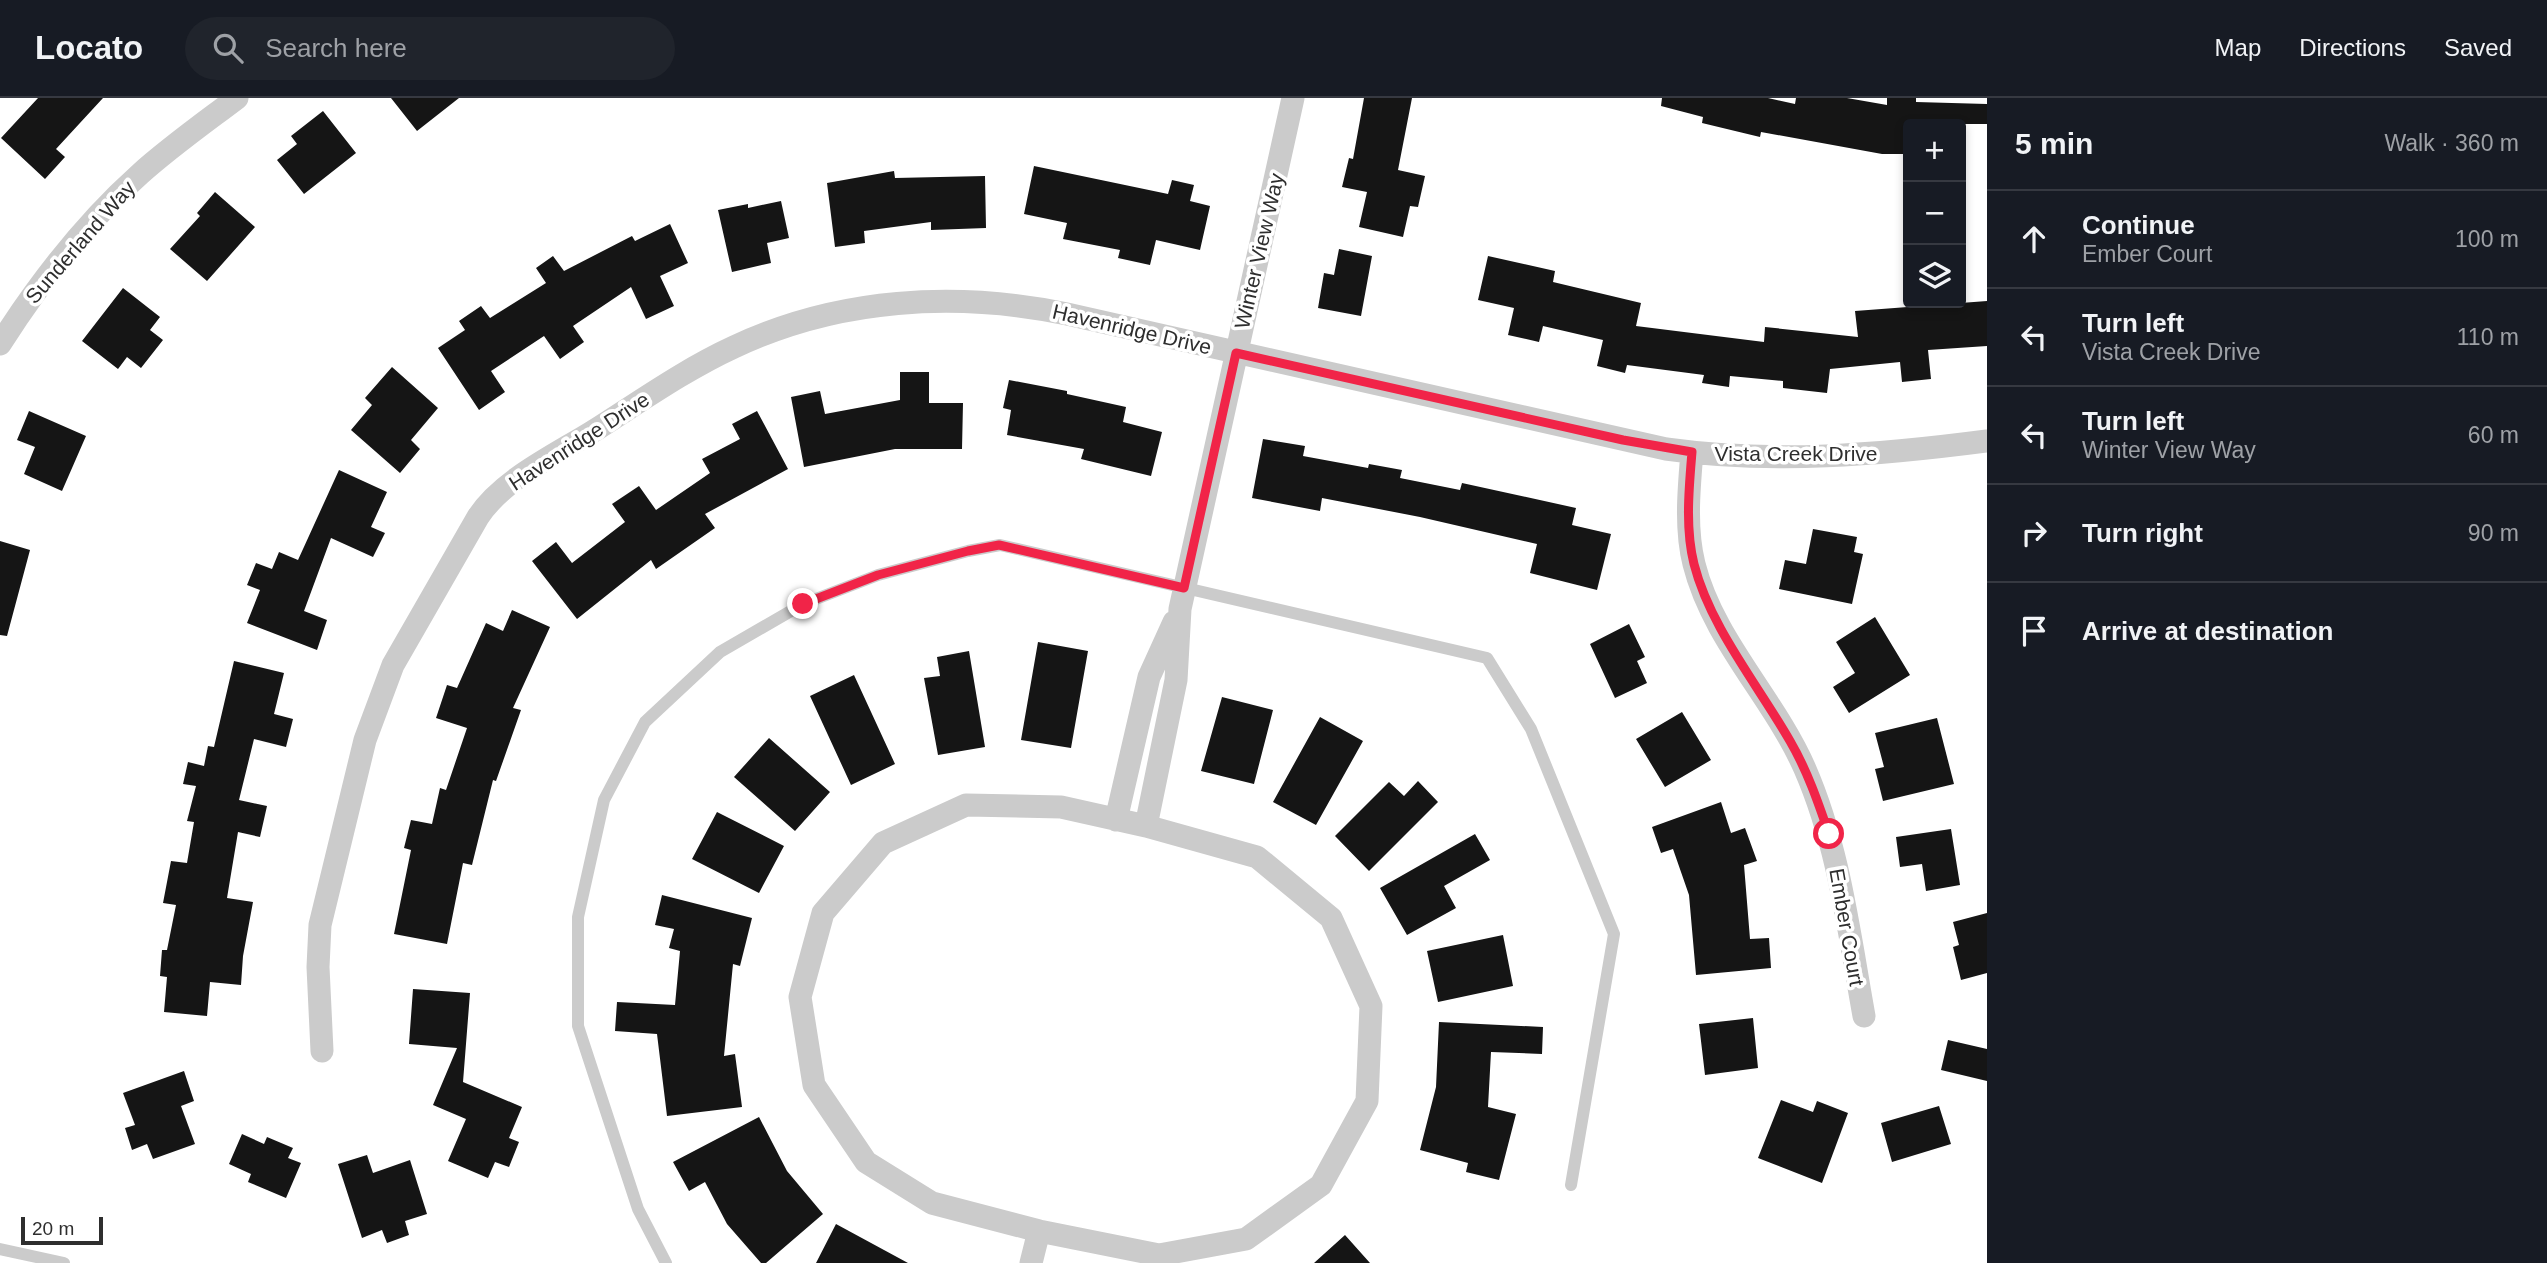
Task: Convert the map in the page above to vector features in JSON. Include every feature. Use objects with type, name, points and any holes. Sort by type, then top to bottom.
[{"type":"street","name":"Sunderland Way","points":[[0,344],[50,273],[105,208],[161,156],[237,98]]},
{"type":"street","name":"Winter View Way","points":[[1146,826],[1176,680],[1182,599],[1293,98]]},
{"type":"street","name":"Havenridge Drive","points":[[322,1051],[318,967],[320,925],[368,730],[404,643],[485,506],[507,486],[693,369],[733,347],[802,322],[852,309],[940,300],[1007,304],[1067,314],[1236,353]]},
{"type":"street","name":"Vista Creek Drive","points":[[1236,353],[1623,440],[1692,452],[1753,457],[1833,457],[1987,441]]},
{"type":"street","name":"Ember Court","points":[[1692,452],[1690,524],[1693,560],[1699,582],[1718,623],[1792,743],[1821,811],[1834,857],[1864,1016]]},
{"type":"street","name":"Winter View Way","points":[[1116,820],[1149,677],[1182,599]]},
{"type":"street","points":[[966,805],[1061,807],[1116,820],[1257,857],[1331,918],[1371,1006],[1367,1101],[1321,1185],[1246,1239],[1159,1255],[1039,1231],[932,1203],[866,1162],[814,1085],[800,997],[823,913],[883,843],[966,805]]},
{"type":"street","points":[[1031,1263],[1039,1231]]},
{"type":"lane","points":[[666,1263],[638,1209],[578,1026],[578,917],[604,800],[645,722],[720,652],[803,604],[878,575],[999,545],[1182,599],[1487,658],[1531,729],[1615,934],[1571,1185]]},
{"type":"lane","points":[[0,1250],[64,1263]]},
{"type":"building","points":[[38,98],[103,98],[56,149],[65,157],[45,179],[1,138]]},
{"type":"building","points":[[391,98],[459,98],[417,131]]},
{"type":"building","points":[[1364,98],[1412,98],[1398,170],[1425,176],[1418,207],[1410,206],[1403,237],[1359,227],[1367,192],[1342,187],[1349,158],[1353,159]]},
{"type":"building","points":[[1662,98],[1768,98],[1795,104],[1796,98],[1847,98],[1887,105],[1887,98],[1916,98],[1916,102],[1987,104],[1987,124],[1966,124],[1966,119],[1903,119],[1903,154],[1882,154],[1761,132],[1760,137],[1702,123],[1703,117],[1661,106]]},
{"type":"building","points":[[323,111],[356,153],[304,194],[277,160],[297,144],[291,136]]},
{"type":"building","points":[[1034,166],[1168,194],[1172,180],[1194,185],[1190,201],[1210,206],[1200,250],[1156,240],[1150,265],[1118,258],[1120,250],[1063,239],[1067,223],[1024,214]]},
{"type":"building","points":[[894,171],[895,178],[985,176],[986,228],[931,230],[931,222],[864,231],[865,243],[835,247],[827,183]]},
{"type":"building","points":[[215,192],[255,227],[207,281],[170,249],[200,216],[197,213]]},
{"type":"building","points":[[781,201],[789,238],[767,243],[771,263],[732,272],[718,210],[748,204],[748,208]]},
{"type":"building","points":[[670,224],[688,263],[660,276],[674,306],[646,319],[631,287],[573,326],[584,342],[560,359],[544,336],[491,371],[505,392],[479,410],[438,348],[465,330],[459,321],[481,306],[490,318],[546,283],[536,268],[553,256],[564,271],[632,236],[635,241]]},
{"type":"building","points":[[1339,249],[1372,256],[1361,316],[1318,308],[1324,273],[1334,275]]},
{"type":"building","points":[[1488,256],[1555,271],[1553,282],[1641,303],[1636,326],[1764,342],[1765,327],[1858,337],[1855,311],[1903,307],[1966,308],[1966,303],[1987,301],[1987,346],[1928,350],[1931,379],[1902,382],[1900,362],[1830,369],[1827,393],[1783,388],[1783,381],[1730,376],[1729,387],[1702,383],[1704,375],[1627,365],[1625,373],[1597,366],[1603,340],[1543,326],[1539,342],[1508,335],[1514,308],[1478,300]]},
{"type":"building","points":[[123,288],[160,317],[150,330],[163,340],[141,368],[127,357],[118,369],[82,341]]},
{"type":"building","points":[[392,367],[438,408],[411,440],[420,449],[400,473],[351,430],[372,405],[365,398]]},
{"type":"building","points":[[900,372],[929,372],[929,403],[963,403],[962,449],[895,449],[804,467],[791,397],[820,391],[825,414],[900,400]]},
{"type":"building","points":[[1009,380],[1067,391],[1067,394],[1126,407],[1123,422],[1162,432],[1151,476],[1081,459],[1084,449],[1007,435],[1011,410],[1003,408]]},
{"type":"building","points":[[29,411],[86,436],[62,491],[24,474],[35,447],[17,440]]},
{"type":"building","points":[[757,411],[788,469],[705,514],[715,528],[656,569],[651,560],[577,619],[532,561],[556,542],[572,563],[625,522],[612,504],[639,486],[656,510],[710,473],[702,459],[740,439],[732,424]]},
{"type":"building","points":[[1263,439],[1305,446],[1303,456],[1368,468],[1369,464],[1402,470],[1400,478],[1460,490],[1462,483],[1576,508],[1572,525],[1611,534],[1597,590],[1530,573],[1537,544],[1322,498],[1320,511],[1252,498]]},
{"type":"building","points":[[339,470],[387,492],[371,527],[385,533],[373,557],[331,538],[304,611],[327,620],[317,650],[247,623],[260,590],[247,585],[256,563],[272,569],[279,552],[298,560]]},
{"type":"building","points":[[1813,529],[1857,537],[1854,552],[1863,554],[1852,604],[1779,589],[1785,560],[1806,564]]},
{"type":"building","points":[[0,541],[30,550],[7,636],[0,635]]},
{"type":"building","points":[[512,610],[550,627],[513,708],[521,710],[496,781],[493,780],[472,865],[463,863],[447,944],[394,934],[411,850],[404,848],[411,820],[432,824],[440,788],[446,790],[467,728],[436,718],[447,685],[457,688],[486,623],[503,631]]},
{"type":"building","points":[[1875,617],[1910,675],[1849,713],[1833,687],[1855,673],[1836,642]]},
{"type":"building","points":[[1629,624],[1645,657],[1637,661],[1647,683],[1615,698],[1590,644]]},
{"type":"building","points":[[1038,642],[1088,651],[1071,748],[1021,740]]},
{"type":"building","points":[[969,651],[985,747],[938,755],[924,678],[940,676],[937,657]]},
{"type":"building","points":[[234,661],[284,673],[274,714],[293,719],[286,747],[254,739],[239,800],[267,806],[260,837],[238,832],[227,898],[253,902],[243,956],[241,985],[210,982],[207,1016],[164,1012],[167,977],[160,976],[162,950],[167,950],[176,905],[163,903],[171,861],[187,863],[194,822],[187,821],[196,786],[183,784],[188,762],[204,766],[208,746],[214,747]]},
{"type":"building","points":[[854,675],[895,764],[851,785],[810,696]]},
{"type":"building","points":[[1222,697],[1273,710],[1254,784],[1201,771]]},
{"type":"building","points":[[1682,712],[1711,760],[1665,787],[1636,739]]},
{"type":"building","points":[[1320,717],[1363,741],[1316,825],[1273,802]]},
{"type":"building","points":[[1937,718],[1954,784],[1883,801],[1875,769],[1884,767],[1875,733]]},
{"type":"building","points":[[769,738],[830,792],[795,831],[734,777]]},
{"type":"building","points":[[1418,781],[1438,802],[1369,871],[1335,836],[1389,782],[1404,796]]},
{"type":"building","points":[[1721,802],[1731,833],[1745,828],[1757,861],[1744,865],[1750,939],[1769,938],[1771,968],[1696,975],[1689,895],[1673,849],[1661,853],[1652,827]]},
{"type":"building","points":[[717,812],[784,846],[759,893],[692,859]]},
{"type":"building","points":[[1951,829],[1960,885],[1926,891],[1922,864],[1900,867],[1896,837]]},
{"type":"building","points":[[1475,834],[1490,860],[1444,886],[1456,908],[1407,935],[1380,888]]},
{"type":"building","points":[[662,895],[752,918],[740,966],[733,964],[724,1056],[735,1054],[742,1107],[667,1116],[657,1034],[615,1031],[617,1002],[675,1005],[680,951],[669,948],[674,929],[655,925]]},
{"type":"building","points":[[1987,913],[1987,973],[1961,980],[1953,947],[1959,945],[1953,922]]},
{"type":"building","points":[[1503,935],[1513,986],[1438,1002],[1427,951]]},
{"type":"building","points":[[413,989],[470,993],[463,1082],[522,1107],[509,1138],[519,1142],[509,1167],[495,1162],[488,1178],[448,1161],[466,1119],[433,1105],[457,1048],[409,1044]]},
{"type":"building","points":[[1753,1018],[1758,1068],[1705,1075],[1699,1024]]},
{"type":"building","points":[[1439,1022],[1543,1027],[1542,1054],[1491,1052],[1488,1107],[1516,1114],[1499,1180],[1466,1172],[1468,1163],[1420,1150],[1436,1087]]},
{"type":"building","points":[[1948,1040],[1987,1049],[1987,1081],[1941,1070]]},
{"type":"building","points":[[184,1071],[194,1101],[181,1106],[195,1144],[153,1159],[147,1144],[132,1150],[125,1128],[135,1125],[123,1093]]},
{"type":"building","points":[[1781,1100],[1813,1112],[1817,1101],[1848,1113],[1822,1183],[1758,1158]]},
{"type":"building","points":[[1939,1106],[1951,1144],[1892,1162],[1881,1123]]},
{"type":"building","points":[[759,1117],[787,1171],[823,1214],[766,1263],[761,1263],[727,1224],[705,1182],[689,1191],[673,1162]]},
{"type":"building","points":[[242,1134],[264,1144],[267,1137],[293,1148],[288,1158],[301,1163],[286,1198],[248,1182],[251,1174],[229,1164]]},
{"type":"building","points":[[367,1155],[373,1173],[410,1160],[427,1214],[405,1221],[409,1235],[387,1243],[382,1230],[362,1238],[338,1164]]},
{"type":"building","points":[[836,1224],[908,1263],[816,1263]]},
{"type":"building","points":[[1345,1235],[1370,1263],[1314,1263]]},
{"type":"route","points":[[803,604],[878,575],[999,545],[1184,588],[1236,353],[1623,440],[1692,452],[1690,537],[1699,582],[1718,623],[1792,743],[1829,834]]}]
